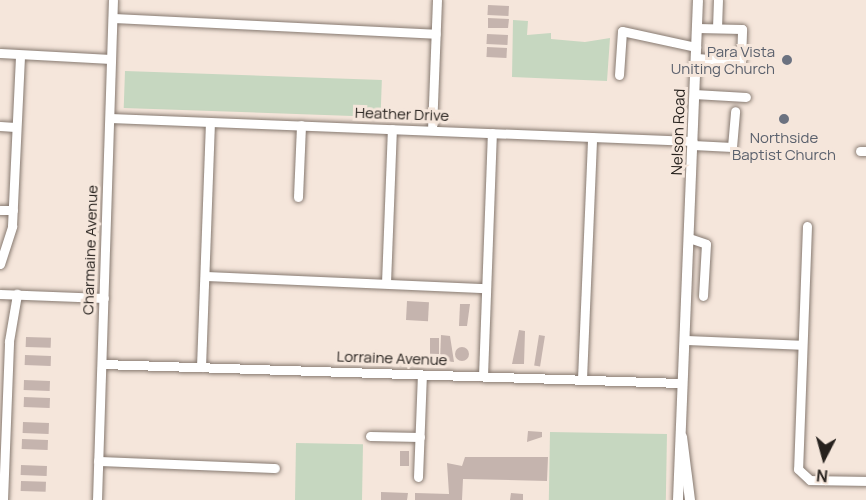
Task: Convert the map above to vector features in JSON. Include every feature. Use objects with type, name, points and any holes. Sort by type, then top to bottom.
[{"type":"main road","name":"Nelson Road","points":[[678,500],[698,0]]},
{"type":"main road","name":"Nelson Road","points":[[681,434],[690,500]]},
{"type":"street","name":"Charmaine Avenue","points":[[97,500],[113,0]]},
{"type":"street","points":[[432,130],[436,0]]},
{"type":"street","points":[[717,28],[718,0]]},
{"type":"street","points":[[113,18],[436,34]]},
{"type":"street","points":[[619,75],[622,31],[696,53],[741,61],[742,29],[697,28]]},
{"type":"street","points":[[0,53],[111,59]]},
{"type":"street","points":[[0,264],[13,210],[20,55]]},
{"type":"street","points":[[694,94],[746,97]]},
{"type":"street","name":"Heather Drive","points":[[110,118],[592,137],[732,147],[735,111]]},
{"type":"street","points":[[201,367],[210,122]]},
{"type":"street","points":[[298,197],[301,125]]},
{"type":"street","points":[[0,126],[15,127]]},
{"type":"street","points":[[386,283],[393,129]]},
{"type":"street","points":[[483,376],[492,133]]},
{"type":"street","points":[[582,379],[592,137]]},
{"type":"street","points":[[0,210],[13,210]]},
{"type":"street","points":[[807,226],[802,345],[801,477],[866,481]]},
{"type":"street","points":[[689,238],[706,244],[703,296]]},
{"type":"street","points":[[206,276],[486,288]]},
{"type":"street","points":[[0,294],[104,298]]},
{"type":"street","points":[[3,500],[4,381],[17,294]]},
{"type":"street","points":[[685,340],[802,345]]},
{"type":"street","name":"Lorraine Avenue","points":[[102,364],[682,383]]},
{"type":"street","points":[[418,477],[422,375]]},
{"type":"street","points":[[370,436],[420,437]]},
{"type":"street","points":[[98,461],[275,468]]},
{"type":"green space","points":[[513,20],[528,21],[527,35],[551,33],[551,39],[585,42],[610,38],[607,81],[512,77]]},
{"type":"green space","points":[[125,71],[382,80],[381,117],[124,108]]},
{"type":"green space","points":[[550,432],[667,434],[666,500],[549,500]]},
{"type":"green space","points":[[296,443],[363,444],[362,500],[295,500]]},
{"type":"building","points":[[488,5],[509,6],[508,16],[487,15]]},
{"type":"building","points":[[488,18],[509,19],[508,28],[488,28]]},
{"type":"building","points":[[487,34],[508,35],[507,45],[486,44]]},
{"type":"building","points":[[487,47],[507,48],[506,58],[486,57]]},
{"type":"building","points":[[407,301],[429,302],[428,321],[406,320]]},
{"type":"building","points":[[460,304],[470,304],[467,326],[459,326]]},
{"type":"building","points":[[519,330],[525,331],[524,364],[512,364]]},
{"type":"building","points":[[441,335],[450,336],[454,362],[440,361]]},
{"type":"building","points":[[539,335],[545,336],[540,367],[534,366]]},
{"type":"building","points":[[26,337],[51,338],[51,348],[26,347]]},
{"type":"building","points":[[430,338],[439,338],[439,361],[430,361]]},
{"type":"building","points":[[462,347],[467,349],[469,354],[467,359],[462,361],[457,359],[455,354],[457,349]]},
{"type":"building","points":[[25,355],[51,356],[51,366],[25,365]]},
{"type":"building","points":[[24,380],[50,381],[50,391],[24,390]]},
{"type":"building","points":[[24,397],[50,398],[50,408],[24,407]]},
{"type":"building","points":[[23,422],[49,423],[49,434],[23,433]]},
{"type":"building","points":[[528,431],[542,432],[542,437],[527,442]]},
{"type":"building","points":[[22,439],[48,440],[48,450],[22,449]]},
{"type":"building","points":[[400,451],[409,451],[409,466],[400,466]]},
{"type":"building","points":[[465,457],[548,457],[547,481],[463,479],[462,500],[415,500],[415,493],[449,494],[447,463],[462,466]]},
{"type":"building","points":[[21,465],[47,466],[47,476],[21,475]]},
{"type":"building","points":[[21,481],[46,482],[46,492],[21,491]]},
{"type":"building","points":[[381,492],[408,493],[407,500],[381,500]]},
{"type":"building","points":[[511,493],[523,494],[523,500],[510,500]]},
{"type":"place","name":"Para Vista Uniting Church","points":[[787,60]]},
{"type":"place","name":"Northside Baptist Church","points":[[784,119]]}]
